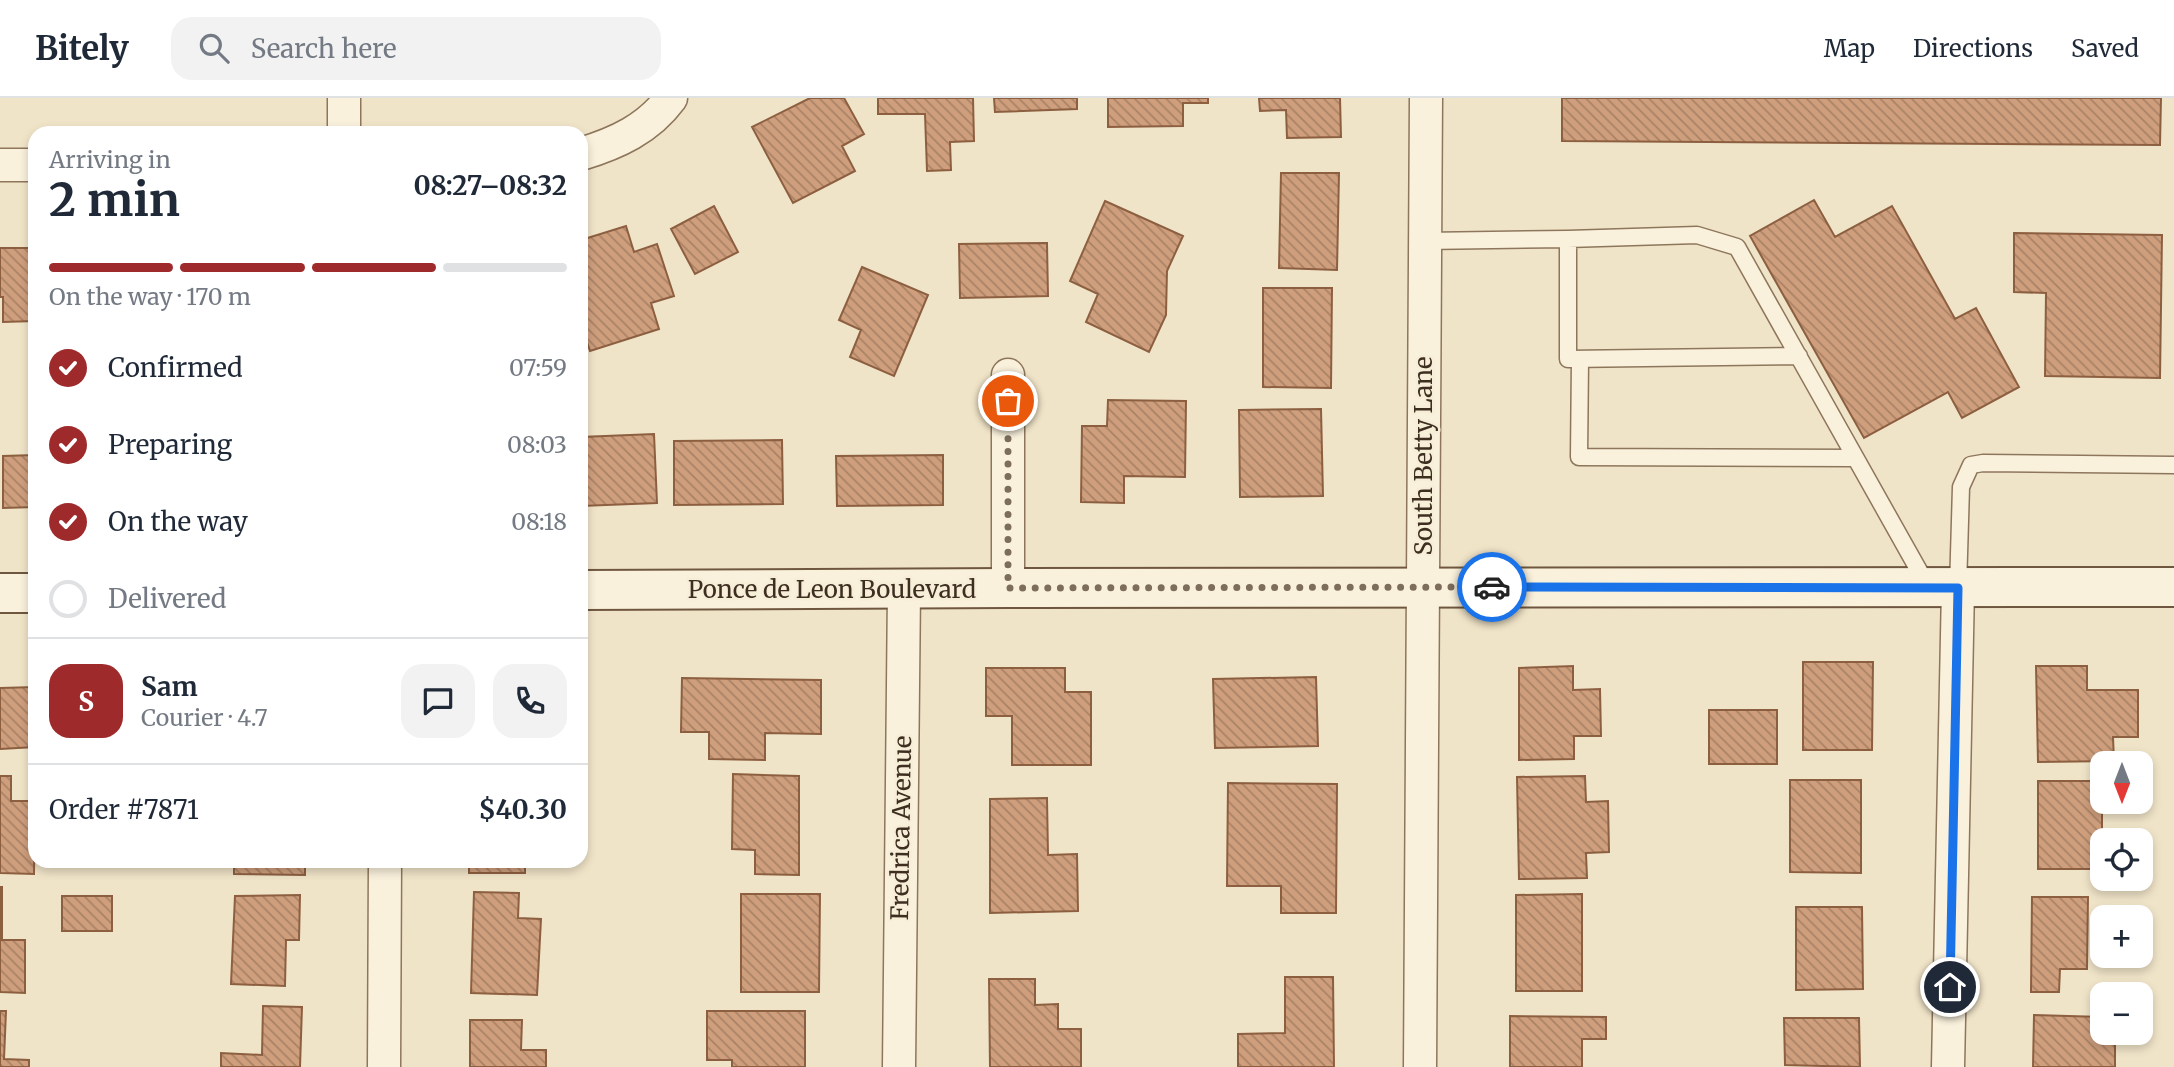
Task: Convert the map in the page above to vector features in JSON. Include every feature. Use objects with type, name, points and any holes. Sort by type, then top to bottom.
[{"type":"street","points":[[344,98],[344,126]]},
{"type":"street","points":[[588,152],[634,133],[663,109],[671,98]]},
{"type":"street","name":"South Betty Lane","points":[[1420,1067],[1426,98]]},
{"type":"street","points":[[0,165],[28,165]]},
{"type":"street","points":[[1008,375],[1008,588]]},
{"type":"street","points":[[1943,587],[1948,1067]]},
{"type":"street","name":"Ponce de Leon Boulevard","points":[[588,590],[2174,587]]},
{"type":"street","name":"Fredrica Avenue","points":[[899,1067],[904,590]]},
{"type":"street","points":[[0,593],[28,593]]},
{"type":"street","points":[[384,1067],[385,868]]},
{"type":"lane","points":[[1424,240],[1697,235],[1737,247],[1856,458],[1943,587]]},
{"type":"lane","points":[[1569,239],[1568,359],[1799,356]]},
{"type":"lane","points":[[1580,359],[1579,457],[1856,458]]},
{"type":"lane","points":[[1943,587],[1962,487],[1971,466],[1983,463],[2174,465]]},
{"type":"building","points":[[810,98],[844,98],[864,134],[842,146],[855,171],[793,203],[752,127]]},
{"type":"building","points":[[878,98],[973,98],[974,141],[950,142],[951,170],[927,171],[925,114],[878,114]]},
{"type":"building","points":[[994,98],[1077,98],[1077,109],[995,112]]},
{"type":"building","points":[[1108,98],[1208,98],[1208,103],[1183,103],[1183,126],[1108,127]]},
{"type":"building","points":[[1259,98],[1340,98],[1341,137],[1287,138],[1286,110],[1260,111]]},
{"type":"building","points":[[1562,98],[2161,98],[2160,145],[1562,141]]},
{"type":"building","points":[[1281,173],[1339,173],[1337,270],[1279,268]]},
{"type":"building","points":[[1814,200],[1835,237],[1892,206],[1955,319],[1976,308],[2019,387],[1962,418],[1948,392],[1864,438],[1750,236]]},
{"type":"building","points":[[1105,201],[1183,236],[1167,271],[1166,315],[1149,352],[1086,322],[1098,294],[1070,281]]},
{"type":"building","points":[[714,206],[738,252],[695,274],[671,229]]},
{"type":"building","points":[[626,226],[634,252],[657,244],[674,296],[651,303],[659,329],[590,351],[588,238]]},
{"type":"building","points":[[2014,233],[2162,235],[2160,378],[2045,376],[2046,293],[2014,292]]},
{"type":"building","points":[[1047,243],[1048,296],[960,298],[959,244]]},
{"type":"building","points":[[0,248],[28,248],[28,321],[3,322],[3,297],[0,297]]},
{"type":"building","points":[[862,267],[928,295],[894,376],[850,357],[861,330],[839,320]]},
{"type":"building","points":[[1263,288],[1332,288],[1331,388],[1263,387]]},
{"type":"building","points":[[1108,400],[1186,401],[1185,477],[1124,476],[1124,503],[1081,502],[1082,426],[1107,426]]},
{"type":"building","points":[[1321,409],[1323,496],[1240,497],[1239,410]]},
{"type":"building","points":[[654,434],[657,503],[588,506],[588,437]]},
{"type":"building","points":[[782,440],[783,504],[674,505],[674,441]]},
{"type":"building","points":[[28,455],[28,507],[3,508],[3,456]]},
{"type":"building","points":[[943,455],[943,505],[837,506],[836,456]]},
{"type":"building","points":[[1803,662],[1873,662],[1872,750],[1803,750]]},
{"type":"building","points":[[1573,666],[1573,690],[1600,689],[1601,736],[1574,736],[1574,759],[1519,760],[1519,668]]},
{"type":"building","points":[[2036,666],[2087,666],[2087,690],[2138,690],[2138,737],[2113,737],[2114,751],[2090,751],[2090,761],[2038,762]]},
{"type":"building","points":[[986,668],[1065,668],[1065,692],[1091,692],[1091,765],[1012,765],[1012,716],[986,716]]},
{"type":"building","points":[[1316,677],[1318,746],[1215,748],[1213,679]]},
{"type":"building","points":[[682,678],[821,680],[821,734],[765,733],[765,760],[709,759],[709,732],[681,732]]},
{"type":"building","points":[[28,687],[28,747],[0,749],[0,688]]},
{"type":"building","points":[[1709,710],[1777,710],[1777,764],[1709,764]]},
{"type":"building","points":[[733,774],[799,776],[799,875],[755,874],[755,850],[732,849]]},
{"type":"building","points":[[0,776],[11,776],[11,801],[28,801],[28,868],[34,868],[34,874],[0,873]]},
{"type":"building","points":[[1585,776],[1586,802],[1608,801],[1609,852],[1586,853],[1587,878],[1519,879],[1517,777]]},
{"type":"building","points":[[1790,780],[1861,780],[1861,873],[1790,872]]},
{"type":"building","points":[[2038,781],[2090,781],[2090,814],[2102,814],[2102,828],[2090,828],[2090,869],[2038,869]]},
{"type":"building","points":[[1228,783],[1337,784],[1336,913],[1281,913],[1281,886],[1227,886]]},
{"type":"building","points":[[1047,798],[1048,855],[1077,854],[1078,911],[990,913],[990,799]]},
{"type":"building","points":[[234,868],[305,868],[305,875],[234,874]]},
{"type":"building","points":[[469,868],[525,868],[525,873],[469,873]]},
{"type":"building","points":[[0,887],[2,940],[25,940],[25,993],[0,992]]},
{"type":"building","points":[[474,892],[519,893],[518,918],[541,919],[537,995],[471,993]]},
{"type":"building","points":[[741,894],[820,894],[819,992],[741,992]]},
{"type":"building","points":[[1582,894],[1582,991],[1516,991],[1516,895]]},
{"type":"building","points":[[300,895],[299,940],[286,940],[285,986],[231,984],[235,896]]},
{"type":"building","points":[[62,896],[112,896],[112,931],[62,931]]},
{"type":"building","points":[[2032,897],[2088,897],[2087,969],[2060,969],[2059,992],[2031,992]]},
{"type":"building","points":[[1796,907],[1862,907],[1863,989],[1796,990]]},
{"type":"building","points":[[1285,977],[1333,977],[1334,1067],[1238,1067],[1238,1034],[1285,1033]]},
{"type":"building","points":[[989,979],[1035,979],[1035,1005],[1058,1004],[1058,1029],[1081,1029],[1081,1067],[990,1067]]},
{"type":"building","points":[[263,1006],[302,1007],[300,1067],[221,1067],[221,1053],[262,1055]]},
{"type":"building","points":[[0,1011],[6,1011],[4,1059],[29,1060],[29,1067],[0,1067]]},
{"type":"building","points":[[707,1011],[805,1011],[805,1067],[732,1067],[732,1060],[707,1060]]},
{"type":"building","points":[[2034,1015],[2090,1017],[2090,1045],[2115,1045],[2115,1067],[2033,1067]]},
{"type":"building","points":[[1510,1016],[1606,1017],[1606,1039],[1582,1039],[1582,1067],[1510,1067]]},
{"type":"building","points":[[1784,1018],[1859,1018],[1860,1067],[1785,1065]]},
{"type":"building","points":[[470,1020],[522,1020],[521,1050],[546,1050],[546,1067],[470,1067]]},
{"type":"way so far","points":[[1008,401],[1008,588],[1492,587]]},
{"type":"route","points":[[1492,587],[1958,588],[1950,987]]}]
